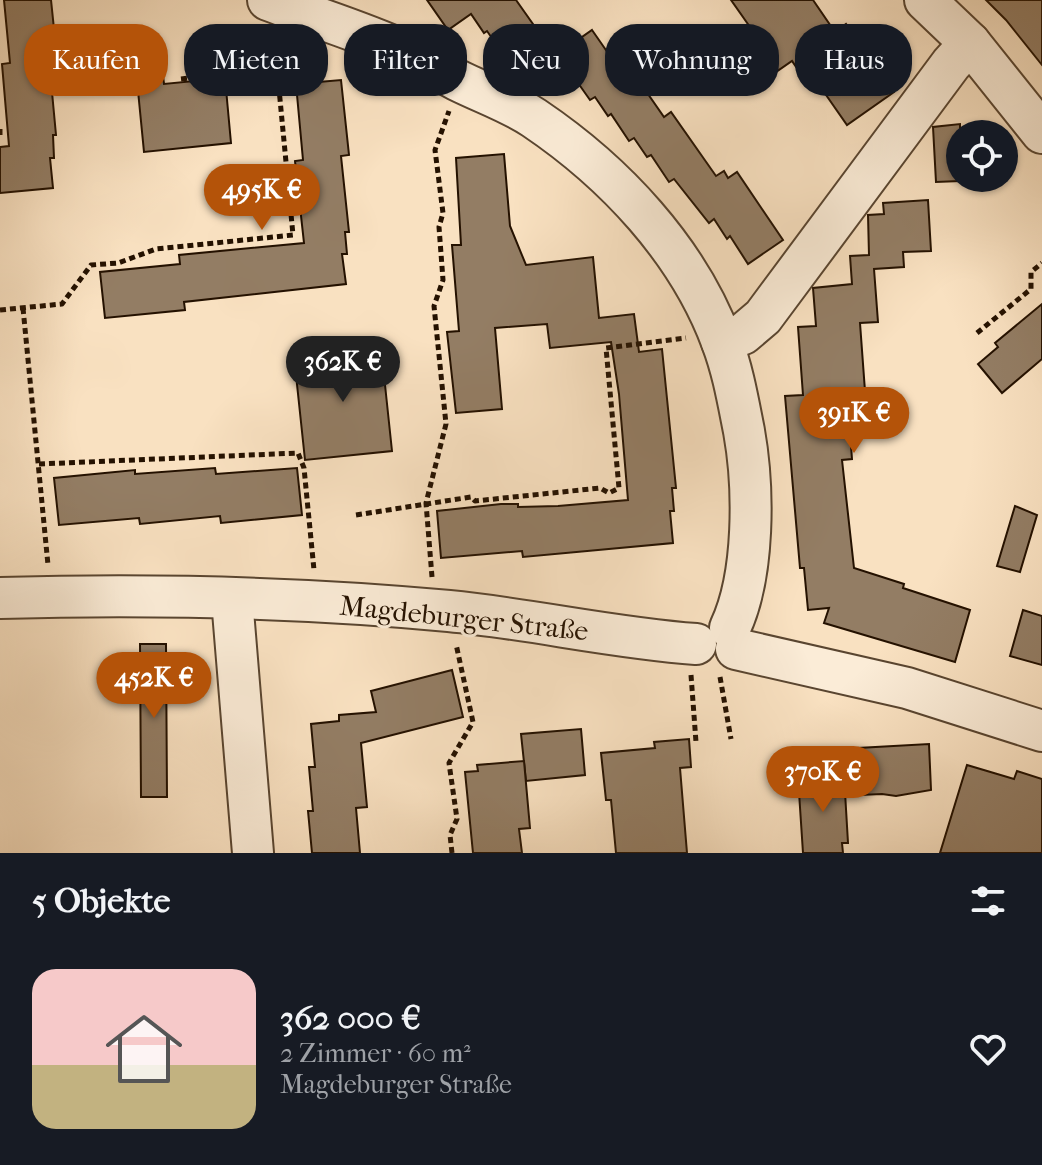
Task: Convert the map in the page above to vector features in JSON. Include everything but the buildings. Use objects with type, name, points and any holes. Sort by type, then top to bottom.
[{"type":"street","points":[[925,0],[970,43],[1042,133]]},
{"type":"street","points":[[285,6],[344,28]]},
{"type":"street","points":[[722,342],[743,334],[763,317],[951,64],[970,43]]},
{"type":"street","points":[[467,85],[532,116],[577,150],[626,194],[666,241],[694,283],[722,342],[737,394],[747,450],[750,540],[737,614],[714,646]]},
{"type":"street","name":"Magdeburger Straße","points":[[0,598],[232,599],[442,611],[714,646],[907,688],[1042,731]]},
{"type":"street","points":[[232,599],[253,853]]},
{"type":"path","points":[[0,310],[62,304],[91,265],[118,263],[156,249],[293,235],[280,96]]},
{"type":"path","points":[[452,853],[450,835],[457,819],[449,763],[473,722],[442,611],[426,503],[446,424],[434,306],[443,280],[439,227],[443,213],[435,150],[454,96]]},
{"type":"path","points":[[0,129],[0,137]]},
{"type":"path","points":[[977,333],[1031,289],[1031,272],[1042,263]]},
{"type":"path","points":[[23,308],[52,596]]},
{"type":"path","points":[[356,515],[426,503],[600,488],[609,493],[619,488],[606,348],[694,337],[722,342]]},
{"type":"path","points":[[39,464],[298,453],[304,468],[317,603]]},
{"type":"path","points":[[714,646],[731,739]]},
{"type":"path","points":[[696,742],[714,646]]}]
